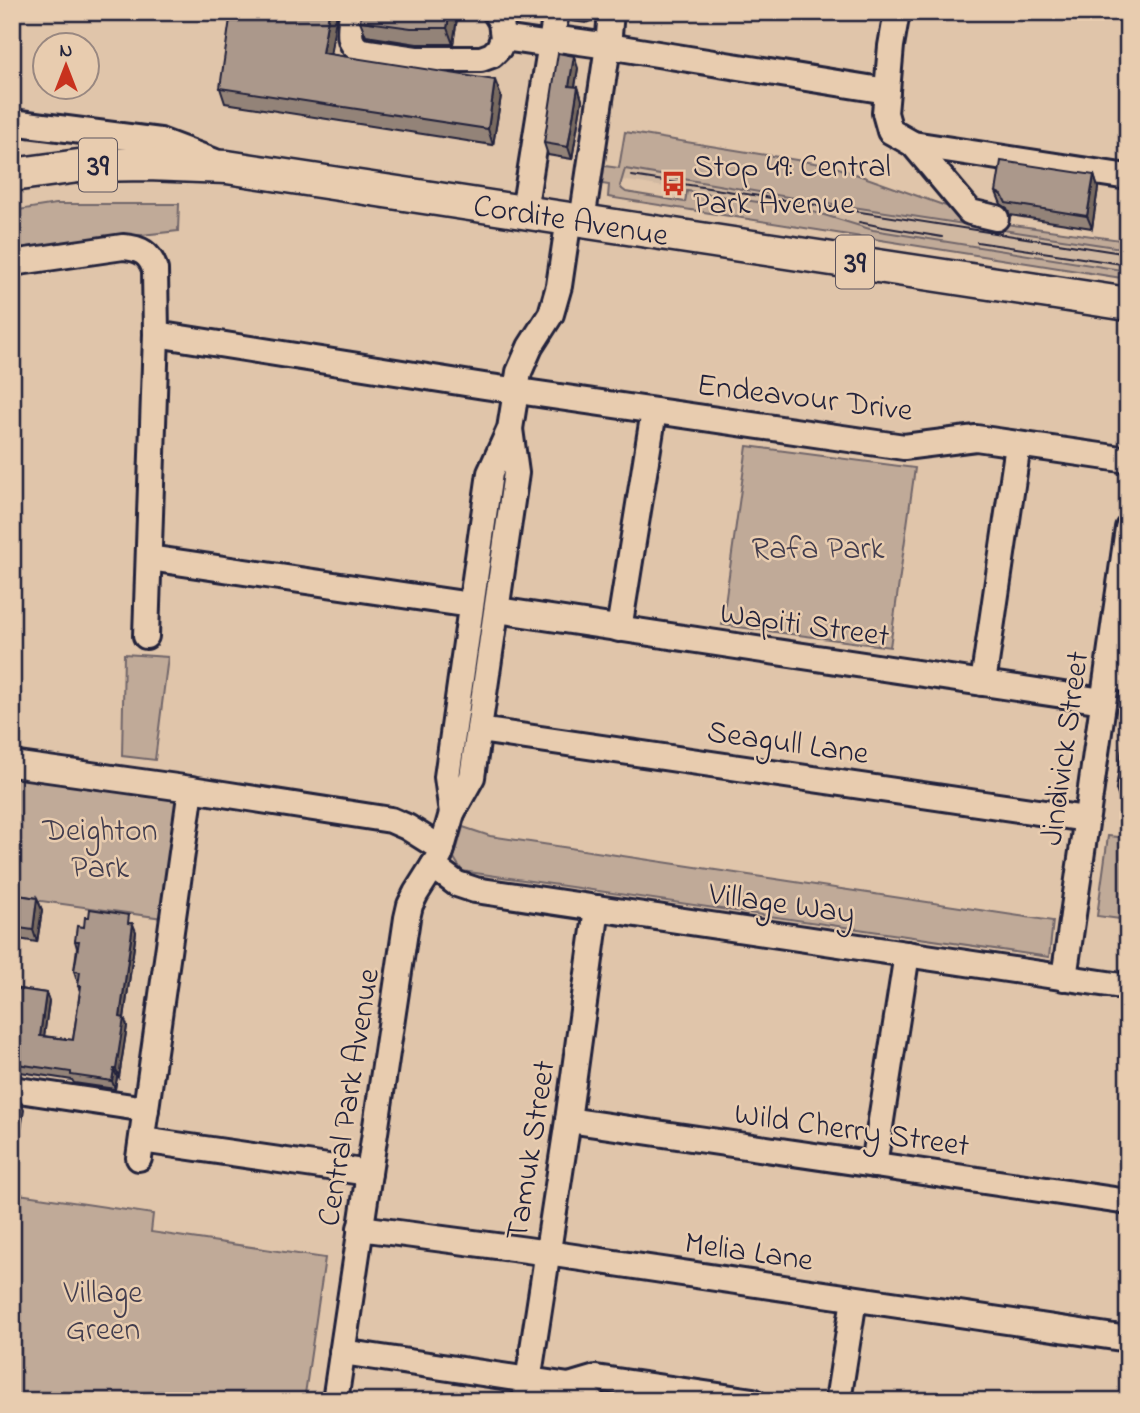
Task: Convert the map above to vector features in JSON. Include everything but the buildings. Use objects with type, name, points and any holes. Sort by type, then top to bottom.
[{"type":"main road","name":"Cordite Avenue","points":[[12,175],[86,165],[227,167],[1128,304]]},
{"type":"street","points":[[352,12],[349,35],[355,48],[416,59],[481,59],[492,55],[503,38],[501,22],[495,12]]},
{"type":"street","points":[[524,211],[556,12]]},
{"type":"street","name":"Central Park Avenue","points":[[453,813],[447,777],[490,474],[510,429],[519,372],[530,347],[551,314],[559,286],[575,219],[608,46],[611,12]]},
{"type":"street","points":[[897,12],[885,113],[890,131],[913,144],[970,212],[996,218]]},
{"type":"street","points":[[503,38],[608,46],[887,91]]},
{"type":"street","points":[[12,122],[160,141],[227,167]]},
{"type":"street","points":[[913,144],[1128,177]]},
{"type":"street","points":[[12,264],[123,247],[148,255],[155,270],[156,334],[146,636]]},
{"type":"street","name":"Endeavour Drive","points":[[156,334],[904,447],[976,438],[1128,460]]},
{"type":"street","points":[[619,629],[654,411]]},
{"type":"street","name":"Central Park Avenue","points":[[335,1401],[407,918],[410,905],[437,858],[453,813],[472,777],[516,473],[510,429]]},
{"type":"street","points":[[983,683],[1018,445]]},
{"type":"street","name":"Jindivick Street","points":[[1064,978],[1128,528]]},
{"type":"street","points":[[149,558],[471,605]]},
{"type":"street","name":"Wapiti Street","points":[[497,610],[1103,701]]},
{"type":"street","name":"Seagull Lane","points":[[479,730],[1086,819]]},
{"type":"street","name":"Village Way","points":[[12,764],[391,820],[407,827],[437,858],[457,884],[475,890],[1128,988]]},
{"type":"street","points":[[191,789],[140,1149],[369,1173]]},
{"type":"street","name":"Tamuk Street","points":[[526,1390],[597,908]]},
{"type":"street","points":[[874,1165],[907,954]]},
{"type":"street","points":[[12,1089],[146,1109]]},
{"type":"street","name":"Wild Cherry Street","points":[[568,1119],[1128,1202]]},
{"type":"street","name":"Melia Lane","points":[[360,1228],[1128,1339]]},
{"type":"street","points":[[838,1401],[854,1299]]},
{"type":"street","points":[[342,1352],[526,1390],[569,1385],[596,1378],[753,1401]]},
{"type":"street","points":[[569,1385],[592,1401]]},
{"type":"shaded area","points":[[624,169],[1128,249],[1128,271],[921,239],[873,230],[796,208],[621,180]]},
{"type":"green space","points":[[625,132],[833,166],[991,222],[1128,241],[1128,249],[625,169],[620,186],[626,192],[685,202],[687,191],[796,208],[873,230],[1128,271],[1128,279],[608,197],[609,185],[602,184],[604,166],[619,168]]},
{"type":"green space","points":[[56,204],[179,204],[178,231],[12,249],[12,211]]},
{"type":"green space","name":"Rafa Park","points":[[747,446],[915,468],[890,647],[722,625]]},
{"type":"green space","points":[[124,654],[168,657],[155,760],[122,756]]},
{"type":"green space","name":"Deighton Park","points":[[12,775],[180,797],[163,918],[12,897]]},
{"type":"green space","points":[[463,827],[490,836],[1053,921],[1049,957],[462,871],[454,858]]},
{"type":"green space","points":[[1108,836],[1128,838],[1128,920],[1097,916]]},
{"type":"green space","name":"Village Green","points":[[12,1193],[153,1214],[151,1232],[325,1258],[304,1401],[12,1401]]},
{"type":"tram line","points":[[632,176],[1128,254]]},
{"type":"tram line","points":[[859,222],[942,237]]},
{"type":"tram line","points":[[977,242],[1128,265]]},
{"type":"place","name":"Stop 49: Central Park Avenue","points":[[673,183]]}]
